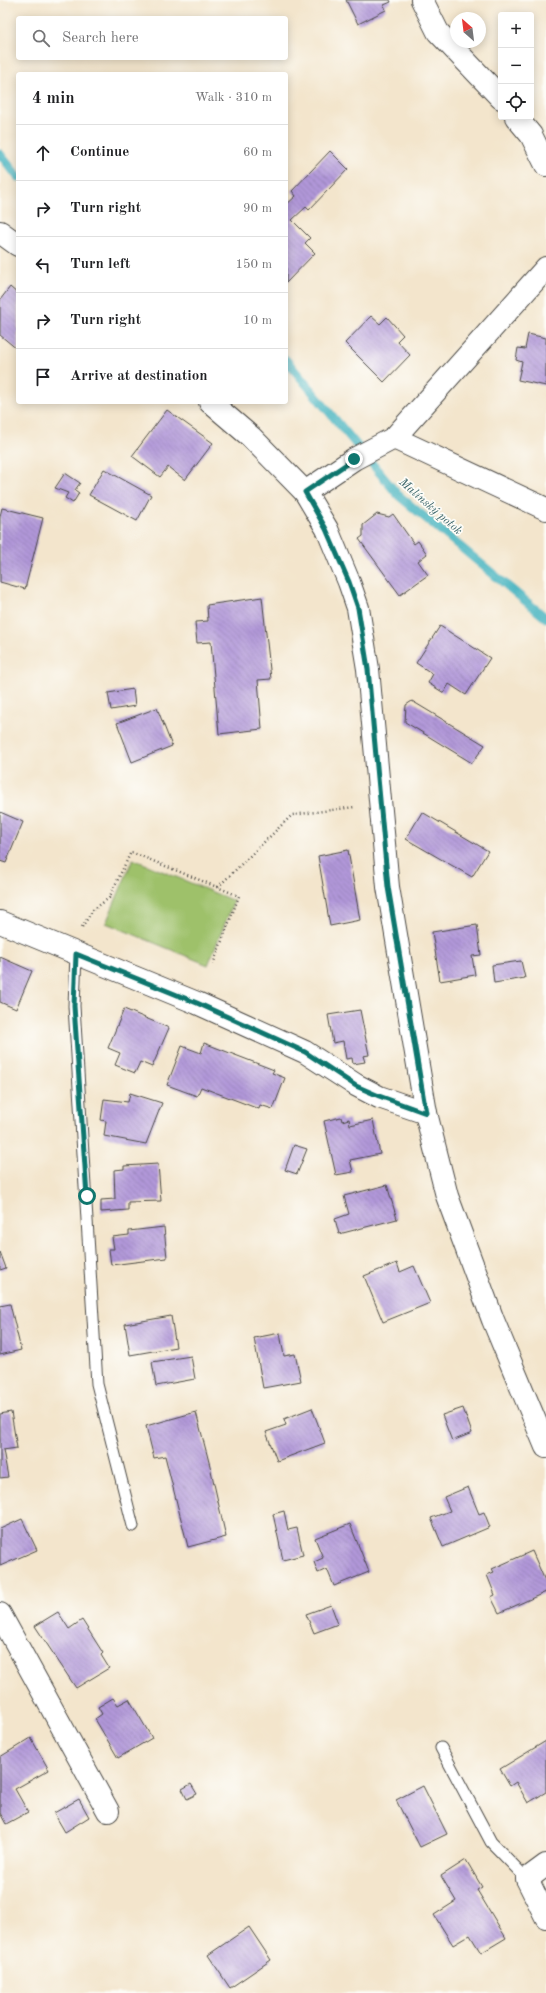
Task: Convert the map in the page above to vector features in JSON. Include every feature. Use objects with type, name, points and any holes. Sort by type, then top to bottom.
[{"type":"street","points":[[422,0],[438,32],[498,95]]},
{"type":"street","points":[[518,120],[531,135],[546,165]]},
{"type":"street","points":[[0,232],[16,244]]},
{"type":"street","points":[[305,492],[354,459],[385,442],[546,268]]},
{"type":"street","points":[[212,404],[252,437],[305,492],[326,529],[349,582],[358,608],[368,669],[388,887],[426,1113],[447,1196],[493,1320],[546,1447]]},
{"type":"street","points":[[385,442],[546,509]]},
{"type":"street","points":[[0,922],[197,1003],[305,1052],[356,1086],[373,1094],[426,1113]]},
{"type":"street","points":[[0,1614],[108,1811]]},
{"type":"street","points":[[546,1865],[527,1879],[546,1917]]},
{"type":"lane","points":[[74,953],[74,1006],[97,1384],[133,1526]]},
{"type":"lane","points":[[442,1748],[491,1842],[527,1879]]},
{"type":"path","points":[[218,887],[292,815],[362,806]]},
{"type":"path","points":[[74,953],[82,926],[88,916],[109,898],[131,852],[239,896],[212,967]]},
{"type":"green space","points":[[133,859],[234,901],[208,965],[106,923]]},
{"type":"building","points":[[346,0],[390,0],[391,2],[384,5],[386,10],[358,24]]},
{"type":"building","points":[[330,151],[348,169],[309,210],[306,207],[292,220],[310,238],[305,243],[315,253],[288,281],[288,203],[296,196],[292,191]]},
{"type":"building","points":[[10,287],[16,292],[16,348],[0,335],[0,300]]},
{"type":"building","points":[[371,316],[380,324],[387,317],[403,335],[397,341],[410,355],[384,382],[345,343]]},
{"type":"building","points":[[528,334],[546,338],[546,386],[518,380],[522,362],[516,360],[518,348],[525,349]]},
{"type":"building","points":[[167,410],[213,443],[185,480],[168,467],[160,477],[132,456]]},
{"type":"building","points":[[104,469],[151,495],[137,521],[89,495]]},
{"type":"building","points":[[65,473],[80,483],[75,490],[79,493],[73,503],[65,498],[68,493],[55,488]]},
{"type":"building","points":[[2,508],[43,518],[25,589],[0,582],[0,516]]},
{"type":"building","points":[[377,514],[389,517],[393,514],[414,544],[418,541],[427,554],[418,561],[428,575],[400,595],[359,539],[363,536],[363,525]]},
{"type":"building","points":[[262,597],[271,679],[258,680],[262,729],[219,734],[211,642],[197,643],[195,622],[208,621],[207,605]]},
{"type":"building","points":[[440,626],[490,658],[466,695],[449,684],[444,693],[428,683],[433,674],[416,663]]},
{"type":"building","points":[[133,689],[135,706],[111,710],[108,693]]},
{"type":"building","points":[[412,701],[485,745],[472,763],[405,722],[406,705]]},
{"type":"building","points":[[157,708],[172,746],[132,762],[117,723]]},
{"type":"building","points":[[0,812],[23,822],[6,863],[0,861]]},
{"type":"building","points":[[422,812],[488,851],[472,877],[406,839]]},
{"type":"building","points":[[348,850],[360,920],[330,926],[318,856]]},
{"type":"building","points":[[477,925],[481,955],[472,956],[475,975],[440,981],[432,932]]},
{"type":"building","points":[[0,957],[32,971],[16,1009],[0,1002]]},
{"type":"building","points":[[521,961],[525,978],[494,983],[492,965]]},
{"type":"building","points":[[124,1009],[169,1028],[152,1067],[140,1062],[135,1073],[115,1065],[120,1053],[108,1048]]},
{"type":"building","points":[[360,1010],[369,1055],[363,1056],[365,1062],[353,1064],[352,1058],[346,1059],[343,1041],[333,1043],[328,1015]]},
{"type":"building","points":[[204,1043],[274,1070],[272,1073],[285,1078],[273,1109],[260,1105],[259,1109],[201,1087],[197,1096],[167,1085],[182,1046],[201,1053]]},
{"type":"building","points":[[130,1093],[162,1103],[146,1144],[104,1136],[106,1121],[101,1120],[104,1099],[128,1102]]},
{"type":"building","points":[[341,1117],[342,1121],[349,1119],[350,1125],[373,1120],[380,1154],[350,1160],[353,1172],[336,1175],[324,1121]]},
{"type":"building","points":[[294,1145],[307,1149],[297,1174],[285,1170]]},
{"type":"building","points":[[158,1164],[161,1201],[128,1202],[128,1210],[101,1212],[101,1200],[115,1199],[114,1170],[124,1169],[124,1166]]},
{"type":"building","points":[[387,1185],[397,1219],[339,1234],[335,1219],[349,1214],[344,1196]]},
{"type":"building","points":[[164,1227],[167,1258],[111,1265],[109,1249],[114,1249],[112,1237],[129,1235],[129,1231]]},
{"type":"building","points":[[0,1252],[6,1268],[0,1270]]},
{"type":"building","points":[[397,1263],[400,1272],[414,1266],[430,1303],[383,1322],[364,1276]]},
{"type":"building","points":[[10,1304],[21,1350],[0,1355],[0,1306]]},
{"type":"building","points":[[171,1316],[176,1347],[130,1355],[125,1324]]},
{"type":"building","points":[[280,1333],[284,1356],[295,1354],[301,1381],[263,1388],[254,1338]]},
{"type":"building","points":[[191,1356],[195,1379],[156,1386],[152,1362]]},
{"type":"building","points":[[312,1408],[325,1443],[277,1461],[266,1432],[286,1425],[284,1419]]},
{"type":"building","points":[[463,1408],[472,1433],[452,1441],[442,1415]]},
{"type":"building","points":[[11,1412],[17,1448],[3,1450],[8,1477],[0,1478],[0,1414]]},
{"type":"building","points":[[196,1412],[226,1537],[188,1547],[165,1456],[154,1458],[146,1426]]},
{"type":"building","points":[[468,1487],[479,1514],[484,1512],[490,1527],[443,1547],[431,1518],[450,1511],[444,1497]]},
{"type":"building","points":[[284,1511],[288,1530],[297,1528],[303,1555],[283,1560],[273,1514]]},
{"type":"building","points":[[22,1519],[37,1550],[0,1566],[0,1529]]},
{"type":"building","points":[[350,1524],[369,1572],[334,1586],[327,1569],[318,1573],[314,1562],[323,1558],[315,1538]]},
{"type":"building","points":[[532,1551],[546,1583],[546,1592],[499,1613],[491,1597],[495,1595],[487,1575],[494,1572],[492,1569]]},
{"type":"building","points":[[331,1605],[338,1624],[314,1633],[306,1614]]},
{"type":"building","points":[[58,1612],[69,1629],[82,1620],[103,1653],[101,1655],[109,1668],[76,1688],[35,1626]]},
{"type":"building","points":[[113,1698],[118,1705],[129,1699],[152,1738],[118,1758],[95,1719],[102,1714],[98,1707]]},
{"type":"building","points":[[31,1738],[49,1770],[15,1789],[28,1812],[6,1824],[0,1813],[0,1757]]},
{"type":"building","points":[[546,1741],[546,1792],[528,1803],[516,1782],[510,1786],[500,1769]]},
{"type":"building","points":[[191,1784],[197,1794],[187,1799],[182,1789]]},
{"type":"building","points":[[423,1786],[447,1834],[420,1847],[396,1800]]},
{"type":"building","points":[[79,1799],[89,1817],[65,1832],[54,1813]]},
{"type":"building","points":[[466,1860],[482,1887],[477,1890],[506,1938],[481,1953],[470,1935],[453,1945],[434,1915],[456,1901],[441,1876]]},
{"type":"building","points":[[249,1927],[271,1960],[230,1988],[208,1955]]},
{"type":"waterway","name":"Malínský potok","points":[[0,154],[16,174]]},
{"type":"waterway","name":"Malínský potok","points":[[288,362],[398,495],[546,618]]},
{"type":"route","points":[[87,1196],[74,1006],[76,954],[197,1003],[305,1052],[356,1086],[404,1106],[426,1113],[388,887],[368,669],[358,608],[349,582],[326,529],[305,492],[354,459]]}]
